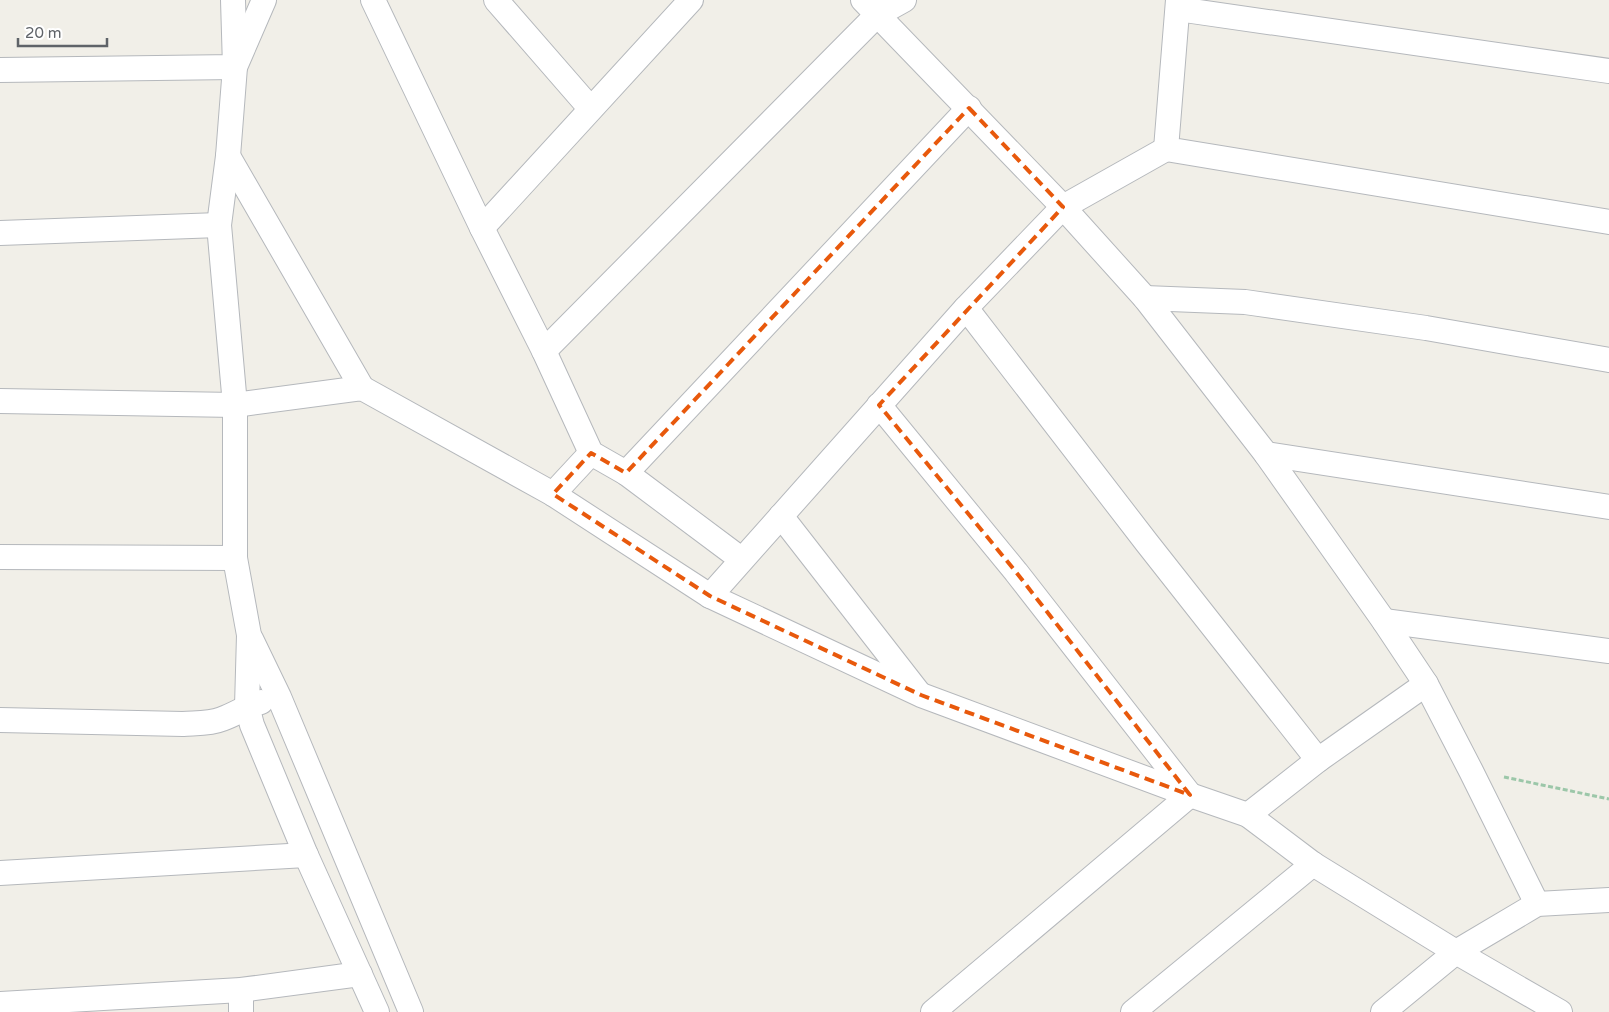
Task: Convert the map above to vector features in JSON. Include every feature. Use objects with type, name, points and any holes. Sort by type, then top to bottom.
[{"type":"street","points":[[232,0],[235,67],[228,156],[219,225],[235,405],[235,558],[249,635],[247,706],[252,725],[306,855],[377,1012]]},
{"type":"street","points":[[235,67],[264,0]]},
{"type":"street","points":[[373,0],[482,228],[544,351],[591,453],[626,473],[741,559]]},
{"type":"street","points":[[496,0],[590,108]]},
{"type":"street","points":[[544,351],[870,7],[904,0]]},
{"type":"street","points":[[482,228],[590,108],[679,4]]},
{"type":"street","points":[[1166,149],[1178,4],[1609,71]]},
{"type":"street","points":[[870,7],[1063,207],[1145,298],[1266,454],[1426,684],[1537,904]]},
{"type":"street","points":[[0,70],[235,67]]},
{"type":"street","points":[[626,473],[969,108]]},
{"type":"street","points":[[710,596],[966,308],[1063,207],[1166,149],[1609,222]]},
{"type":"street","points":[[228,156],[362,388],[553,494],[710,596],[921,695],[1248,815],[1313,864],[1456,952],[1560,1012]]},
{"type":"street","points":[[0,233],[219,225]]},
{"type":"street","points":[[1145,298],[1245,302],[1426,328],[1609,360]]},
{"type":"street","points":[[966,308],[1147,543],[1318,760]]},
{"type":"street","points":[[0,401],[235,405],[362,388]]},
{"type":"street","points":[[879,406],[1016,572],[1190,795]]},
{"type":"street","points":[[553,494],[591,453]]},
{"type":"street","points":[[1266,454],[1609,507]]},
{"type":"street","points":[[781,516],[921,695]]},
{"type":"street","points":[[0,557],[235,558]]},
{"type":"street","points":[[1384,621],[1609,651]]},
{"type":"street","points":[[249,635],[279,697],[411,1012]]},
{"type":"street","points":[[1248,815],[1318,760],[1426,684]]},
{"type":"street","points":[[0,720],[192,724],[222,720],[247,706],[279,697]]},
{"type":"street","points":[[933,1012],[1190,795]]},
{"type":"street","points":[[0,873],[306,855]]},
{"type":"street","points":[[1133,1012],[1313,864]]},
{"type":"street","points":[[1383,1012],[1456,952],[1537,904],[1609,900]]},
{"type":"street","points":[[0,1004],[241,1001],[360,974]]},
{"type":"path","points":[[1471,770],[1609,799]]},
{"type":"highlighted area","points":[[969,108],[1063,207],[879,405],[1016,572],[1190,795],[921,695],[710,596],[553,494],[591,453],[626,473]]}]
